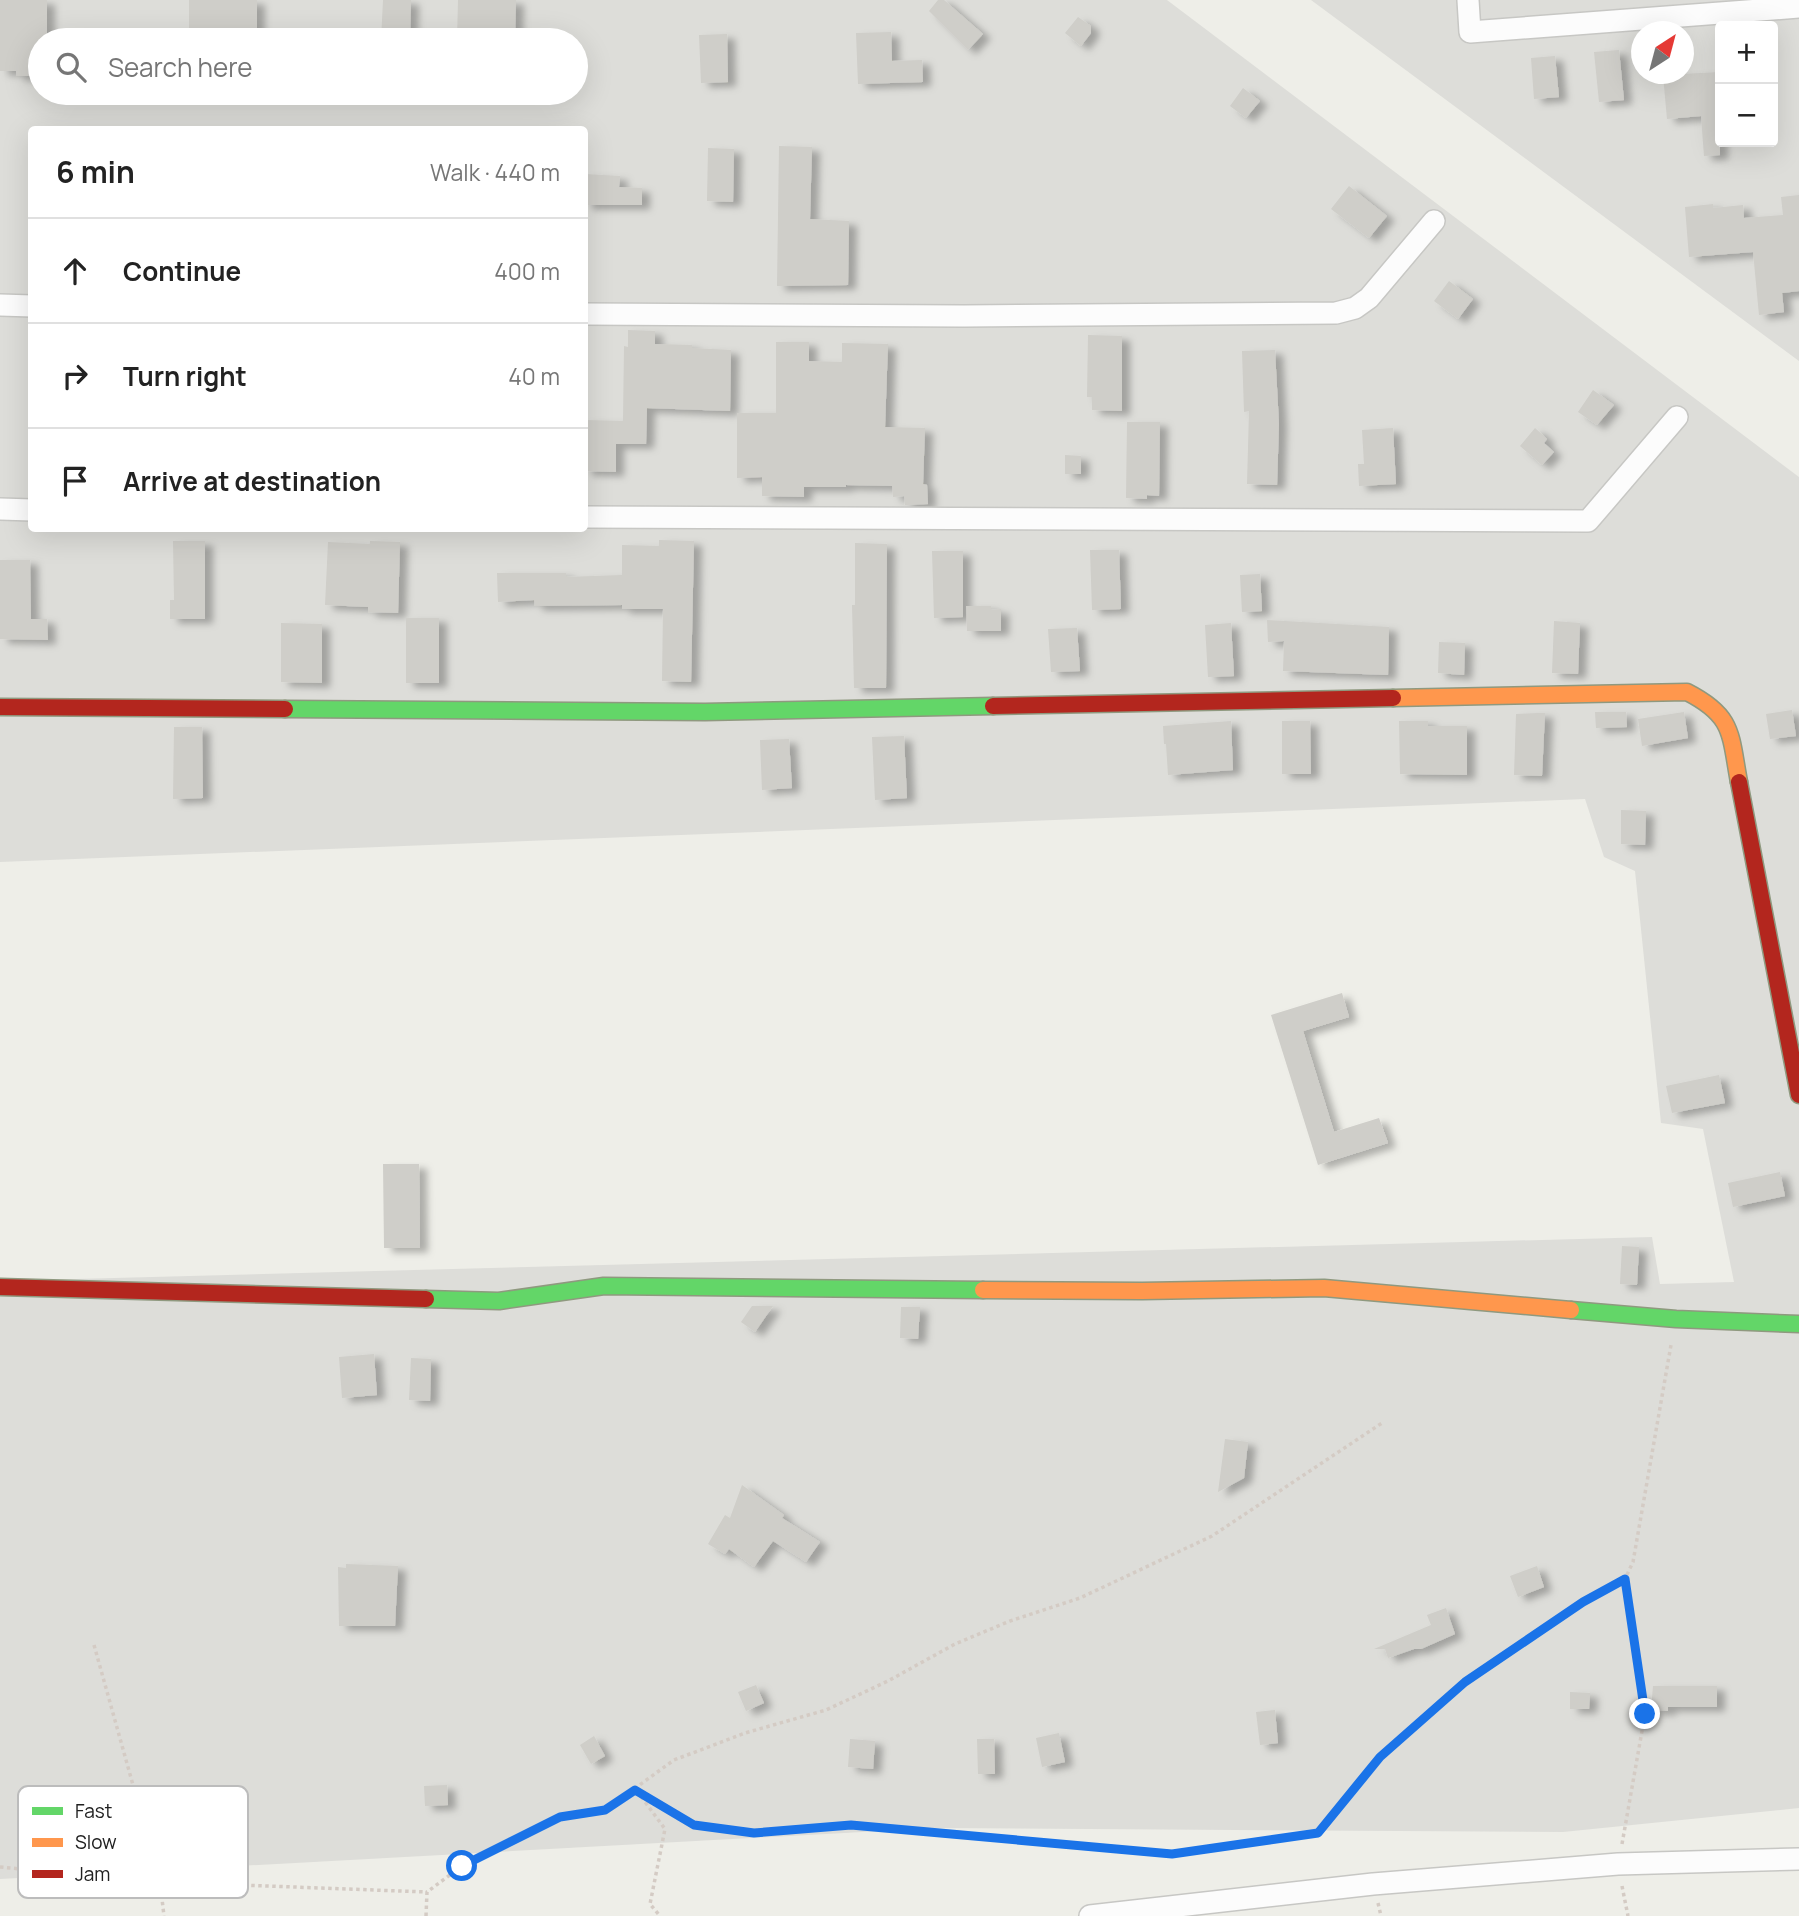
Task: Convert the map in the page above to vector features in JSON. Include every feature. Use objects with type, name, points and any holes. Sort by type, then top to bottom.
[{"type":"street","points":[[1468,0],[1470,32],[1799,6]]},
{"type":"street","points":[[588,314],[977,316],[1336,313],[1355,308],[1369,298],[1434,220]]},
{"type":"street","points":[[0,306],[28,306]]},
{"type":"street","points":[[588,517],[1588,521],[1678,417]]},
{"type":"street","points":[[0,509],[28,510]]},
{"type":"street","points":[[0,708],[705,712],[1687,692],[1710,704],[1729,728],[1799,1095]]},
{"type":"street","points":[[0,1287],[499,1301],[604,1286],[1142,1291],[1324,1288],[1676,1319],[1799,1324]]},
{"type":"street","points":[[1090,1916],[1373,1884],[1618,1864],[1799,1859]]},
{"type":"path","points":[[1628,1916],[1618,1864],[1645,1714],[1625,1579],[1633,1562],[1676,1319]]},
{"type":"path","points":[[248,1885],[427,1892],[462,1866],[560,1817],[605,1810],[674,1760],[745,1733],[826,1710],[888,1681],[955,1644],[1010,1621],[1080,1598],[1212,1536],[1382,1423]]},
{"type":"path","points":[[635,1790],[694,1825],[754,1833],[851,1825],[1172,1854],[1318,1833],[1380,1757],[1465,1682],[1583,1602],[1625,1579]]},
{"type":"path","points":[[94,1645],[133,1786]]},
{"type":"path","points":[[635,1790],[665,1829],[650,1904],[660,1916]]},
{"type":"path","points":[[0,1867],[18,1869]]},
{"type":"path","points":[[426,1916],[427,1892]]},
{"type":"path","points":[[161,1898],[163,1916]]},
{"type":"shaded area","points":[[0,0],[1167,0],[1799,477],[1799,1808],[1563,1832],[936,1828],[248,1865],[248,1786],[18,1786],[18,1878],[0,1879],[0,1281],[1652,1237],[1660,1284],[1734,1282],[1703,1129],[1661,1123],[1635,871],[1604,857],[1585,799],[0,862]]},
{"type":"shaded area","points":[[1311,0],[1799,0],[1799,361]]},
{"type":"building","points":[[0,0],[47,0],[47,28],[28,28],[28,76],[16,76],[16,71],[0,71]]},
{"type":"building","points":[[189,0],[257,0],[257,28],[189,28]]},
{"type":"building","points":[[383,0],[411,0],[410,28],[382,28]]},
{"type":"building","points":[[458,0],[516,0],[515,28],[457,28]]},
{"type":"building","points":[[938,0],[944,0],[983,34],[968,50],[929,11]]},
{"type":"building","points":[[1078,17],[1091,26],[1091,33],[1081,46],[1065,33]]},
{"type":"building","points":[[891,32],[892,61],[922,60],[923,82],[858,84],[856,33]]},
{"type":"building","points":[[727,34],[728,82],[701,83],[699,35]]},
{"type":"building","points":[[1619,50],[1624,100],[1599,102],[1594,52]]},
{"type":"building","points":[[1555,56],[1559,97],[1534,99],[1531,58]]},
{"type":"building","points":[[1715,72],[1715,147],[1720,147],[1720,155],[1704,156],[1701,116],[1667,119],[1664,84],[1694,84],[1694,73]]},
{"type":"building","points":[[1243,88],[1260,101],[1246,118],[1230,106]]},
{"type":"building","points":[[779,146],[812,147],[810,219],[849,221],[848,285],[777,286]]},
{"type":"building","points":[[708,148],[734,149],[733,202],[707,201]]},
{"type":"building","points":[[588,174],[620,176],[619,187],[642,188],[642,205],[588,205]]},
{"type":"building","points":[[1349,186],[1387,216],[1369,238],[1331,209]]},
{"type":"building","points":[[1799,195],[1799,291],[1782,293],[1784,312],[1759,315],[1753,252],[1689,257],[1685,207],[1743,205],[1744,218],[1783,215],[1781,197]]},
{"type":"building","points":[[1449,281],[1473,299],[1458,319],[1434,301]]},
{"type":"building","points":[[628,330],[655,331],[655,344],[731,350],[730,411],[647,408],[646,444],[616,444],[616,472],[588,471],[588,420],[623,421],[624,346],[628,347]]},
{"type":"building","points":[[1088,335],[1122,336],[1122,411],[1092,410],[1092,397],[1087,397]]},
{"type":"building","points":[[776,342],[809,342],[809,361],[842,362],[842,343],[888,344],[885,427],[925,428],[923,484],[927,485],[928,504],[905,505],[904,496],[893,497],[892,486],[804,487],[804,497],[762,496],[762,477],[737,478],[737,413],[776,413]]},
{"type":"building","points":[[1275,350],[1279,424],[1277,485],[1247,484],[1249,411],[1244,412],[1242,351]]},
{"type":"building","points":[[1593,390],[1614,405],[1597,425],[1578,412]]},
{"type":"building","points":[[1127,422],[1160,422],[1159,496],[1147,495],[1147,499],[1126,498]]},
{"type":"building","points":[[1393,428],[1396,484],[1359,486],[1358,464],[1364,464],[1362,430]]},
{"type":"building","points":[[1535,428],[1547,439],[1544,443],[1554,452],[1542,465],[1520,446]]},
{"type":"building","points":[[1065,455],[1081,456],[1081,474],[1065,474]]},
{"type":"building","points":[[659,540],[694,541],[691,682],[662,681],[663,609],[622,609],[622,605],[535,606],[534,600],[498,602],[497,573],[566,573],[566,577],[622,575],[622,545],[659,546]]},
{"type":"building","points":[[173,541],[205,541],[205,619],[170,619],[170,600],[174,600]]},
{"type":"building","points":[[370,541],[400,542],[398,613],[368,612],[368,607],[325,605],[328,542],[370,544]]},
{"type":"building","points":[[855,543],[887,544],[886,688],[854,688],[852,605],[855,605]]},
{"type":"building","points":[[1090,550],[1119,550],[1121,609],[1092,610]]},
{"type":"building","points":[[932,551],[963,551],[963,617],[934,618]]},
{"type":"building","points":[[0,560],[30,560],[31,619],[47,619],[48,640],[0,639]]},
{"type":"building","points":[[1260,574],[1262,611],[1242,612],[1240,575]]},
{"type":"building","points":[[966,606],[991,606],[991,610],[1001,609],[1001,631],[967,631]]},
{"type":"building","points":[[406,618],[439,618],[439,683],[406,683]]},
{"type":"building","points":[[1267,620],[1389,627],[1388,675],[1283,671],[1284,641],[1268,642]]},
{"type":"building","points":[[1554,621],[1580,623],[1578,674],[1552,673]]},
{"type":"building","points":[[281,623],[322,624],[322,683],[281,682]]},
{"type":"building","points":[[1231,623],[1234,676],[1208,677],[1205,625]]},
{"type":"building","points":[[1077,628],[1080,671],[1051,672],[1048,629]]},
{"type":"building","points":[[1439,642],[1465,643],[1464,675],[1438,673]]},
{"type":"building","points":[[1792,710],[1796,736],[1770,739],[1766,714]]},
{"type":"building","points":[[1595,712],[1626,712],[1627,727],[1596,728]]},
{"type":"building","points":[[1684,712],[1688,738],[1642,746],[1638,719]]},
{"type":"building","points":[[1545,713],[1542,776],[1514,775],[1516,714]]},
{"type":"building","points":[[1231,721],[1233,770],[1168,775],[1163,726]]},
{"type":"building","points":[[1282,721],[1310,721],[1311,774],[1282,774]]},
{"type":"building","points":[[1399,721],[1428,721],[1428,726],[1467,726],[1467,775],[1400,774]]},
{"type":"building","points":[[174,727],[202,727],[203,798],[173,799]]},
{"type":"building","points":[[904,736],[907,798],[875,800],[872,737]]},
{"type":"building","points":[[789,739],[792,788],[762,790],[760,740]]},
{"type":"building","points":[[1621,810],[1646,811],[1645,845],[1621,844]]},
{"type":"building","points":[[1342,993],[1349,1017],[1303,1031],[1334,1132],[1379,1118],[1388,1143],[1318,1165],[1271,1015]]},
{"type":"building","points":[[1719,1075],[1725,1103],[1672,1113],[1666,1086]]},
{"type":"building","points":[[383,1164],[419,1164],[420,1248],[384,1248]]},
{"type":"building","points":[[1780,1172],[1785,1196],[1733,1207],[1728,1183]]},
{"type":"building","points":[[1622,1246],[1639,1247],[1637,1285],[1620,1284]]},
{"type":"building","points":[[752,1306],[773,1306],[755,1332],[741,1322]]},
{"type":"building","points":[[901,1307],[920,1307],[918,1339],[900,1338]]},
{"type":"building","points":[[374,1354],[377,1395],[342,1398],[339,1357]]},
{"type":"building","points":[[411,1358],[431,1359],[430,1401],[409,1400]]},
{"type":"building","points":[[1225,1439],[1248,1442],[1244,1478],[1218,1492]]},
{"type":"building","points":[[742,1485],[784,1515],[782,1518],[820,1542],[806,1562],[773,1541],[754,1567],[729,1549],[725,1554],[708,1544],[725,1515],[730,1518]]},
{"type":"building","points":[[346,1564],[398,1566],[395,1626],[339,1626],[338,1567],[346,1568]]},
{"type":"building","points":[[1537,1566],[1544,1587],[1518,1597],[1510,1576]]},
{"type":"building","points":[[1446,1608],[1455,1634],[1421,1649],[1388,1658],[1385,1649],[1374,1649],[1431,1625],[1427,1615]]},
{"type":"building","points":[[756,1685],[764,1703],[746,1711],[738,1692]]},
{"type":"building","points":[[1653,1686],[1717,1686],[1717,1707],[1668,1707],[1668,1711],[1651,1710]]},
{"type":"building","points":[[1570,1692],[1590,1693],[1589,1709],[1570,1709]]},
{"type":"building","points":[[1275,1710],[1278,1743],[1260,1745],[1256,1712]]},
{"type":"building","points":[[1059,1733],[1065,1762],[1042,1767],[1036,1738]]},
{"type":"building","points":[[594,1736],[605,1756],[591,1764],[580,1745]]},
{"type":"building","points":[[850,1739],[875,1741],[873,1769],[848,1767]]},
{"type":"building","points":[[977,1739],[994,1739],[995,1774],[978,1774]]},
{"type":"building","points":[[447,1785],[448,1805],[425,1806],[424,1786]]},
{"type":"traffic: fast","points":[[285,709],[705,712],[993,706]]},
{"type":"traffic: fast","points":[[426,1299],[499,1301],[604,1286],[983,1290]]},
{"type":"traffic: fast","points":[[1571,1310],[1676,1319],[1799,1324]]},
{"type":"traffic: slow","points":[[1393,698],[1687,692],[1714,709],[1722,718],[1731,739],[1739,782]]},
{"type":"traffic: slow","points":[[983,1290],[1324,1288],[1571,1310]]},
{"type":"traffic: jam","points":[[993,706],[1393,698]]},
{"type":"traffic: jam","points":[[0,707],[285,709]]},
{"type":"traffic: jam","points":[[1739,782],[1799,1095]]},
{"type":"traffic: jam","points":[[0,1287],[426,1299]]},
{"type":"route","points":[[462,1866],[560,1817],[605,1810],[635,1790],[694,1825],[754,1833],[851,1825],[1172,1854],[1318,1833],[1380,1757],[1465,1682],[1583,1602],[1625,1579],[1645,1714]]}]
